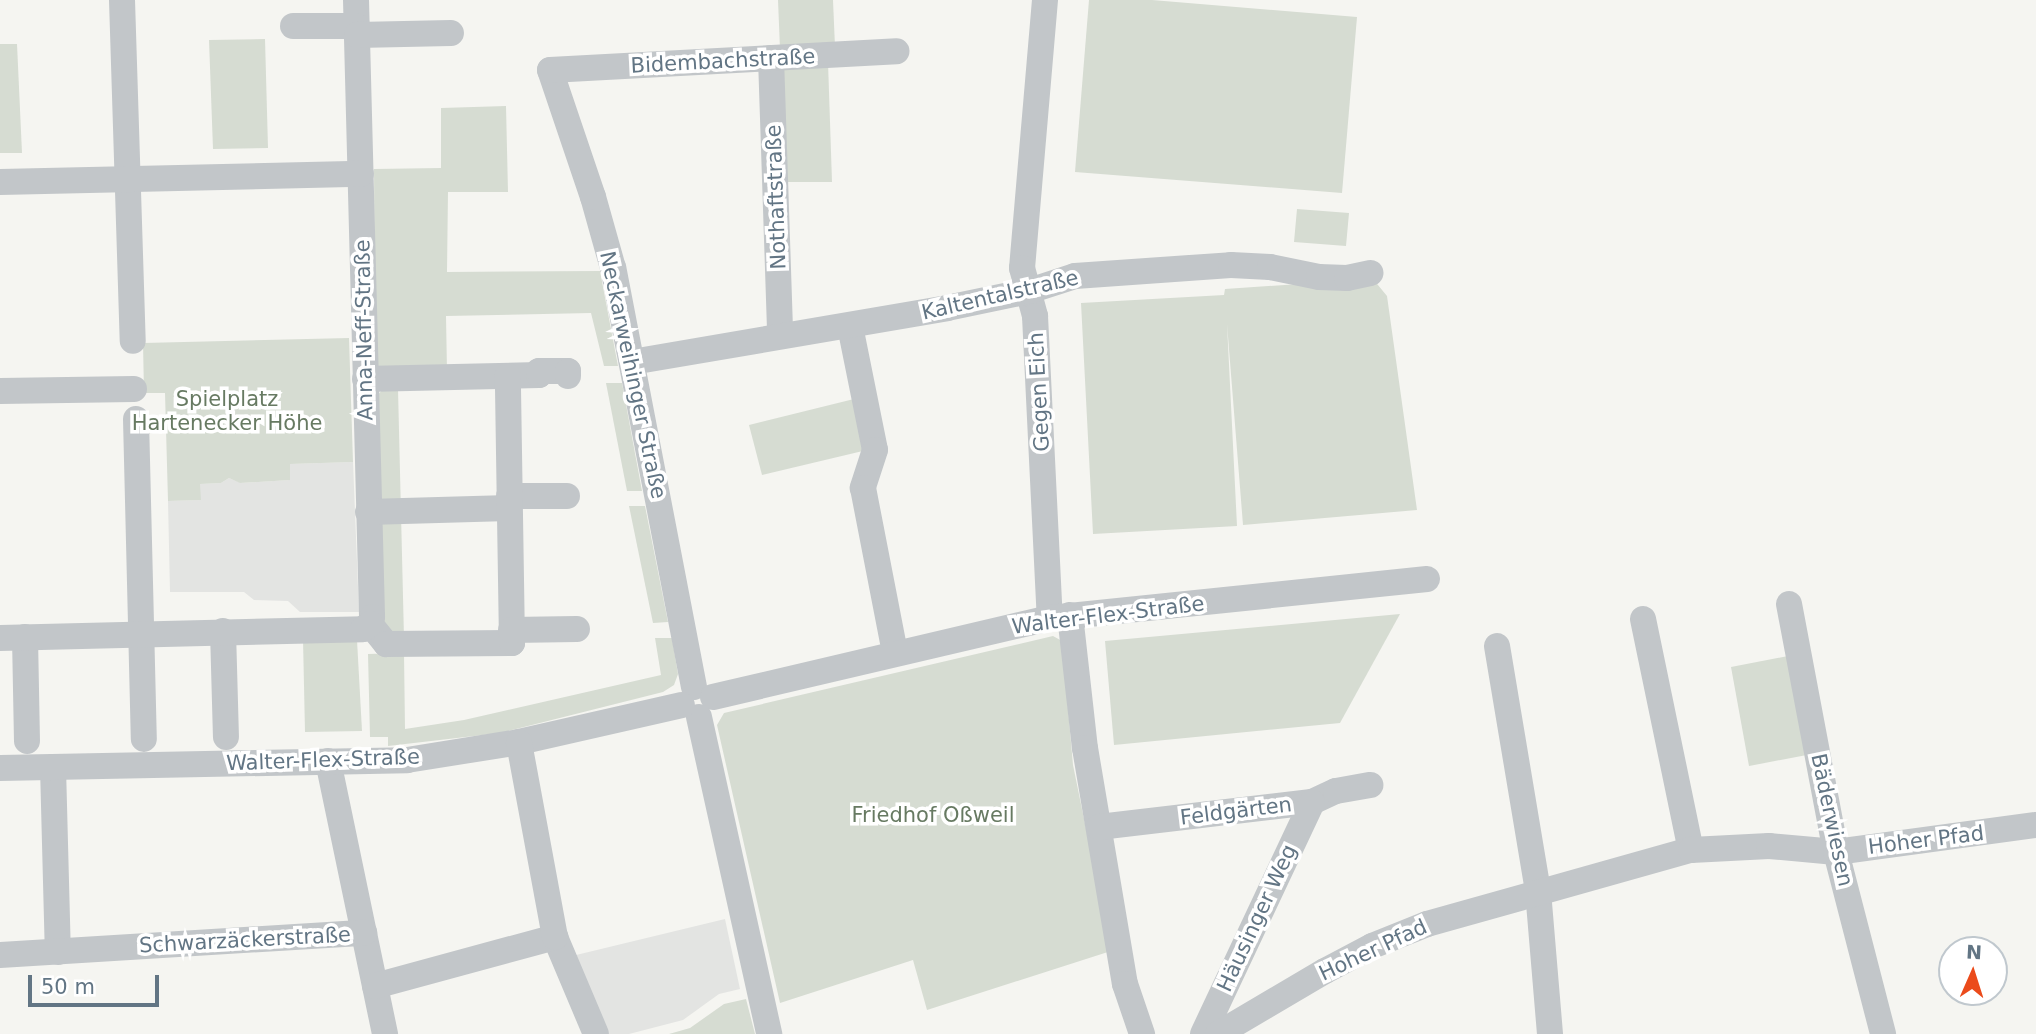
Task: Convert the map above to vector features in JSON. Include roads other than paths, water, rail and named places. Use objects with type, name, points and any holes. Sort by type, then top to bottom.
[{"type":"street","points":[[122,0],[133,341]]},
{"type":"street","name":"Gegen Eich","points":[[1045,0],[1022,268],[1035,316],[1060,617],[1100,827],[1125,984],[1142,1034]]},
{"type":"street","points":[[293,26],[357,20],[451,33]]},
{"type":"street","name":"Anna-Neff-Straße","points":[[357,20],[372,617],[370,624]]},
{"type":"street","name":"Bidembachstraße","points":[[550,70],[896,51]]},
{"type":"street","name":"Nothaftstraße","points":[[771,58],[780,336]]},
{"type":"street","name":"Neckarweihinger Straße","points":[[550,70],[597,209],[613,268],[697,701],[769,1034]]},
{"type":"street","points":[[0,182],[361,174]]},
{"type":"street","name":"Kaltentalstraße","points":[[632,362],[850,326],[1028,290],[1075,276],[1231,265],[1270,267],[1319,277],[1347,278],[1370,273]]},
{"type":"street","points":[[850,326],[875,450],[863,488],[895,653]]},
{"type":"street","points":[[365,379],[539,375],[539,371],[568,371],[568,376]]},
{"type":"street","points":[[27,741],[12,637],[363,629],[370,624],[386,644],[512,643],[508,376]]},
{"type":"street","points":[[0,391],[134,389]]},
{"type":"street","points":[[136,419],[144,739]]},
{"type":"street","points":[[368,512],[568,496]]},
{"type":"street","name":"Walter-Flex-Straße","points":[[0,768],[407,760],[519,743],[895,653],[1060,617],[1427,579]]},
{"type":"street","name":"Bäderwiesen","points":[[1789,604],[1836,852],[1883,1034]]},
{"type":"street","points":[[1643,619],[1691,850]]},
{"type":"street","points":[[511,630],[577,629]]},
{"type":"street","points":[[223,631],[226,737]]},
{"type":"street","points":[[1497,646],[1538,891],[1550,1034]]},
{"type":"street","points":[[519,743],[555,937],[596,1034]]},
{"type":"street","points":[[328,761],[385,1034]]},
{"type":"street","points":[[53,766],[58,951]]},
{"type":"street","name":"Feldgärten","points":[[1100,827],[1312,802],[1336,790],[1370,785]]},
{"type":"street","name":"Häusinger Weg","points":[[1203,1034],[1312,802]]},
{"type":"street","name":"Hoher Pfad","points":[[1218,1034],[1247,1027],[1325,971],[1372,946],[1427,924],[1691,850],[1769,846],[1836,852],[2036,825]]},
{"type":"street","name":"Schwarzäckerstraße","points":[[0,955],[364,933]]},
{"type":"street","points":[[375,986],[555,937]]},
{"type":"park label","name":"Spielplatz Hartenecker Höhe","points":[[227,411]]},
{"type":"park label","name":"Friedhof Oßweil","points":[[933,815]]}]
